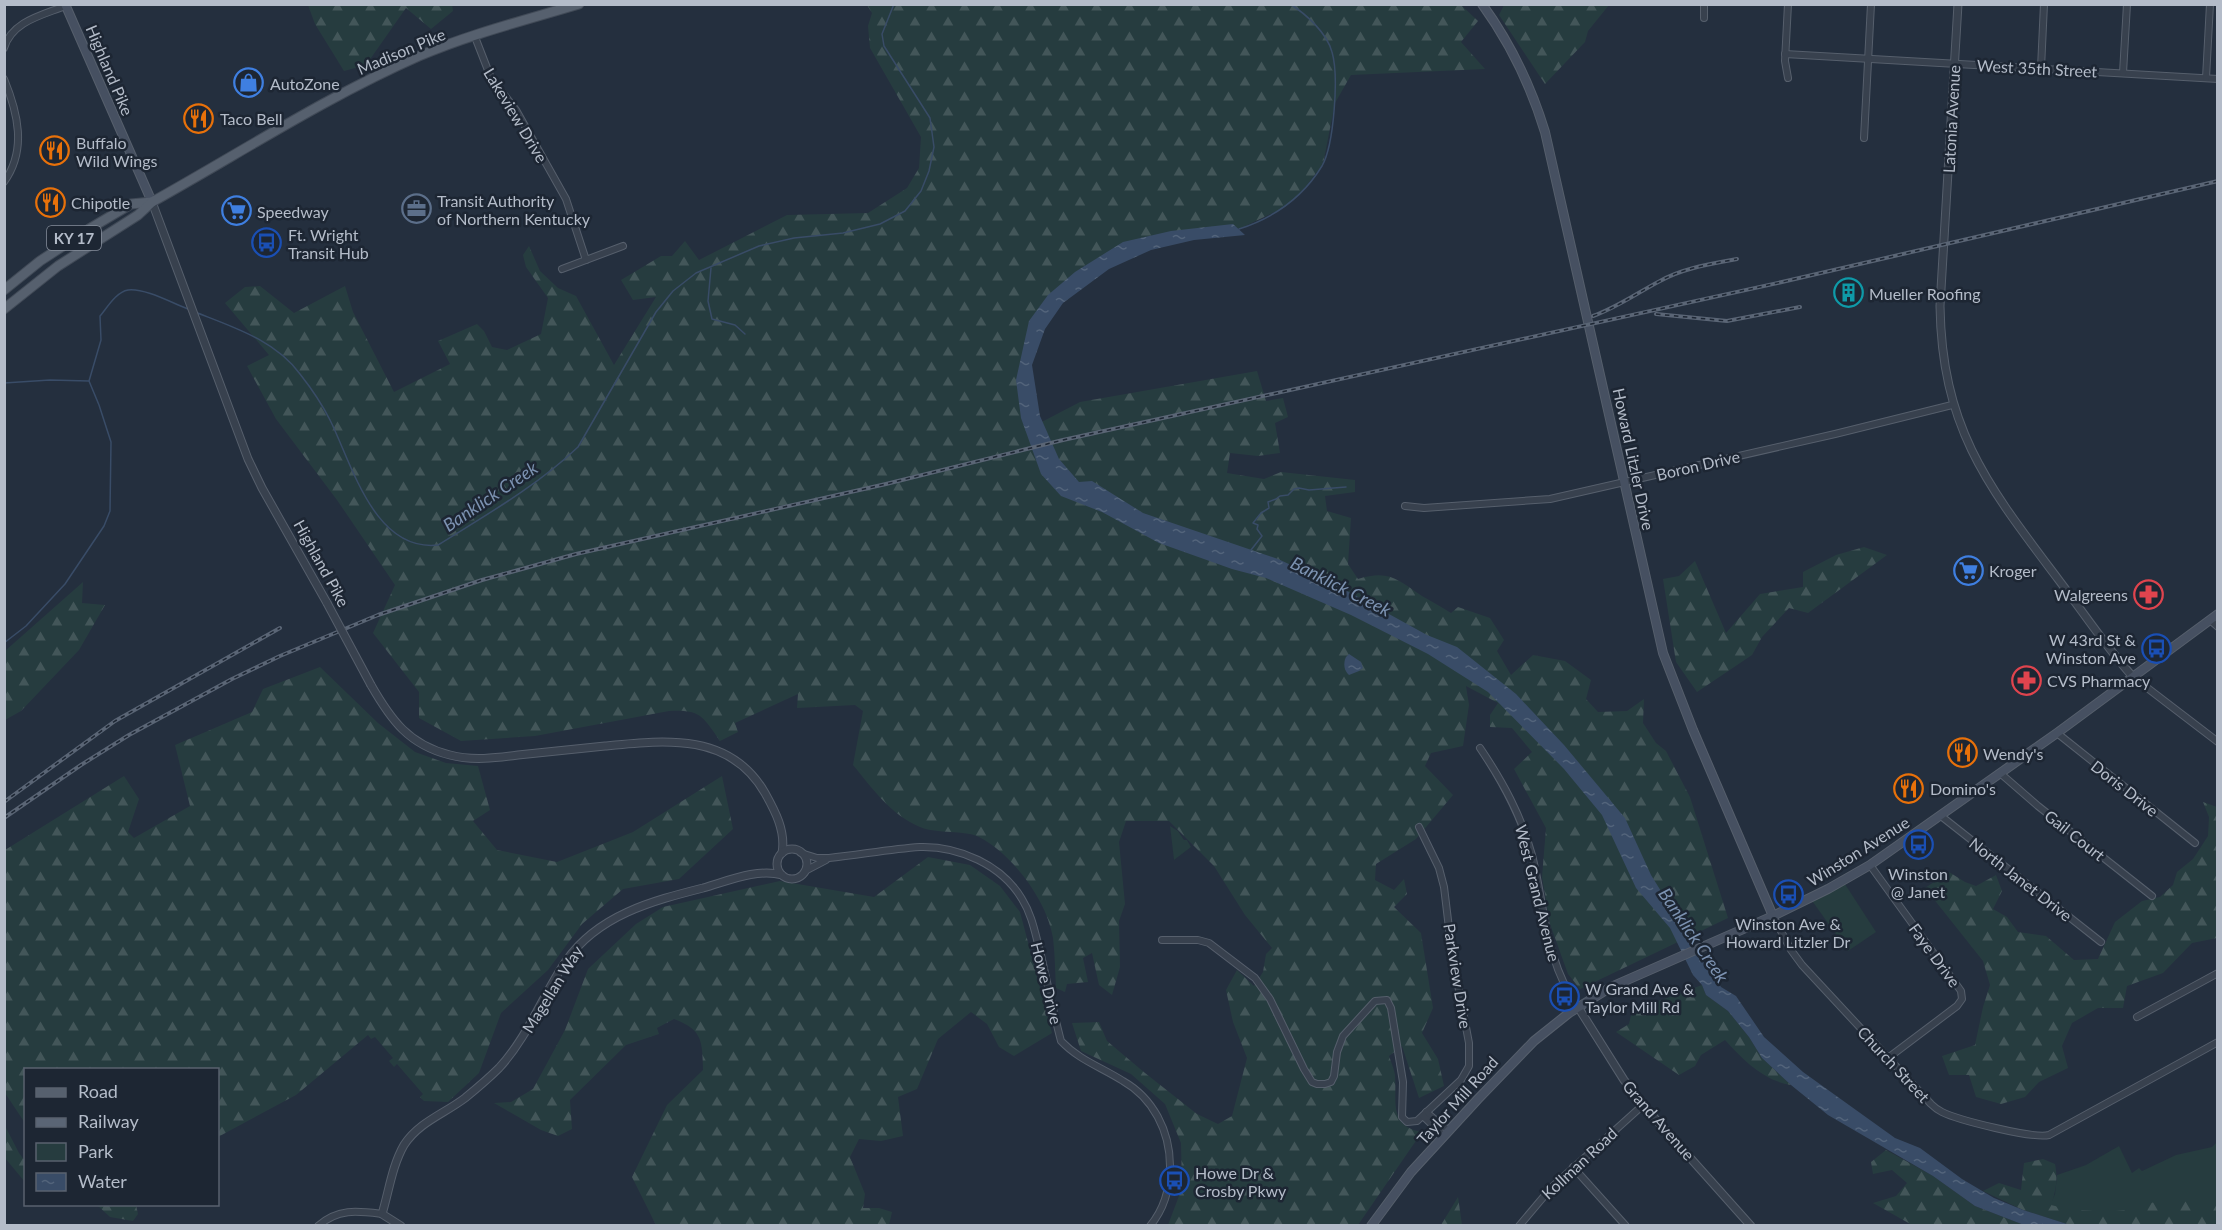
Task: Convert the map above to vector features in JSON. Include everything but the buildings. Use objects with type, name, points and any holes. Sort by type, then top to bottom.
[{"type":"main road","name":"Madison Pike","points":[[4,309],[58,266],[138,215],[152,202],[364,82],[419,57],[579,4]]},
{"type":"main road","name":"Howard Litzler Drive","points":[[1482,4],[1502,34],[1526,78],[1545,132],[1654,621],[1668,670],[1773,916]]},
{"type":"main road","name":"Highland Pike","points":[[65,5],[152,202]]},
{"type":"main road","name":"Madison Pike","points":[[4,290],[40,261],[88,229],[131,204],[152,202]]},
{"type":"main road","name":"Winston Avenue","points":[[1578,1007],[1611,987],[1773,916],[1870,865],[2000,774],[2214,617]]},
{"type":"main road","name":"Taylor Mill Road","points":[[1371,1226],[1405,1180],[1447,1133],[1534,1041],[1578,1007]]},
{"type":"street","points":[[1704,4],[1704,18]]},
{"type":"street","points":[[1788,4],[1785,54],[1788,78]]},
{"type":"street","points":[[1864,138],[1871,4]]},
{"type":"street","name":"Latonia Avenue","points":[[1958,4],[1940,306],[1945,375],[1952,405],[1970,450],[1997,497],[2133,677]]},
{"type":"street","points":[[2040,68],[2044,4]]},
{"type":"street","points":[[2123,73],[2127,4]]},
{"type":"street","points":[[2206,78],[2210,4]]},
{"type":"street","points":[[4,48],[12,33],[25,23],[65,5]]},
{"type":"street","name":"Lakeview Drive","points":[[475,37],[491,78],[516,110],[566,199],[585,260]]},
{"type":"street","name":"West 35th Street","points":[[1785,54],[1868,57],[2217,79]]},
{"type":"street","points":[[4,79],[15,107],[19,134],[16,160],[4,182]]},
{"type":"street","name":"Highland Pike","points":[[152,202],[248,459],[388,715],[402,730],[428,748],[458,757],[499,758],[659,740],[706,746],[729,757],[747,771],[762,788],[774,809],[782,832],[782,853]]},
{"type":"street","points":[[562,269],[623,246]]},
{"type":"street","name":"Boron Drive","points":[[1406,506],[1424,508],[1541,500],[1835,434],[1952,405]]},
{"type":"street","points":[[2214,617],[2217,627]]},
{"type":"street","points":[[2133,677],[2217,742]]},
{"type":"street","name":"Doris Drive","points":[[2056,733],[2195,843]]},
{"type":"street","name":"West Grand Avenue","points":[[1480,748],[1501,778],[1524,830],[1532,856],[1555,964],[1578,1007]]},
{"type":"street","name":"Gail Court","points":[[2000,774],[2038,807],[2152,896]]},
{"type":"street","name":"North Janet Drive","points":[[1941,816],[2101,942]]},
{"type":"street","name":"Parkview Drive","points":[[1419,827],[1439,868],[1444,887],[1452,953],[1470,1051],[1469,1066],[1461,1080],[1424,1114]]},
{"type":"street","name":"Highland Pike","points":[[782,832],[799,851]]},
{"type":"street","name":"Howe Drive","points":[[799,851],[817,858],[829,858],[921,847],[950,849],[977,859],[1003,876],[1014,887],[1032,919],[1061,1041],[1071,1052],[1085,1061],[1133,1087],[1156,1112],[1163,1129],[1170,1158],[1170,1183],[1162,1208],[1150,1226]]},
{"type":"street","points":[[787,850],[799,851],[806,861],[805,871],[792,879],[782,875],[777,867],[777,861],[782,853],[787,850]]},
{"type":"street","name":"Howe Drive","points":[[805,871],[829,858]]},
{"type":"street","name":"Magellan Way","points":[[382,1214],[395,1166],[405,1144],[423,1124],[464,1099],[498,1069],[515,1048],[566,961],[583,941],[603,924],[636,907],[762,872],[777,861]]},
{"type":"street","name":"Faye Drive","points":[[1870,865],[1961,991],[1962,999],[1957,1006],[1888,1058]]},
{"type":"street","name":"Magellan Way","points":[[762,872],[782,875]]},
{"type":"street","name":"Church Street","points":[[1773,916],[1791,950],[1802,965],[1931,1104],[1944,1113],[2043,1137],[2061,1130],[2217,1042]]},
{"type":"street","points":[[1162,939],[1198,940],[1209,943],[1255,978],[1270,999],[1304,1069],[1312,1082],[1317,1084],[1330,1082],[1334,1076],[1337,1052],[1343,1036],[1375,1001],[1387,1000],[1391,1008],[1403,1082],[1402,1117],[1410,1123],[1417,1121],[1424,1114],[1447,1133]]},
{"type":"street","points":[[2137,1017],[2217,973]]},
{"type":"street","name":"Grand Avenue","points":[[1578,1007],[1624,1080],[1643,1105],[1751,1226]]},
{"type":"street","name":"Kollman Road","points":[[1519,1226],[1544,1194],[1643,1105]]},
{"type":"street","points":[[1573,1167],[1626,1226]]},
{"type":"street","points":[[318,1226],[335,1214],[344,1212],[382,1214],[401,1226]]},
{"type":"green space","points":[[452,4],[453,11],[431,29],[406,8],[366,65],[344,71],[315,24],[308,5]]},
{"type":"green space","points":[[1504,4],[1609,5],[1588,31],[1585,42],[1545,84],[1499,15]]},
{"type":"green space","points":[[867,5],[1461,5],[1478,21],[1461,42],[1485,69],[1351,75],[1335,103],[1323,164],[1303,190],[1285,207],[1241,228],[1208,231],[1131,251],[1060,296],[1027,366],[1034,426],[1080,402],[1257,371],[1266,401],[1283,398],[1288,417],[1275,423],[1280,453],[1258,456],[1230,453],[1227,473],[1264,479],[1281,472],[1355,480],[1355,492],[1325,496],[1327,511],[1351,518],[1348,564],[1358,579],[1378,575],[1393,578],[1451,613],[1458,607],[1490,618],[1504,640],[1497,651],[1511,675],[1533,655],[1565,661],[1591,680],[1586,699],[1598,712],[1627,711],[1644,699],[1643,723],[1656,743],[1666,751],[1690,797],[1728,918],[1580,989],[1568,974],[1550,924],[1542,877],[1546,828],[1514,769],[1532,752],[1512,728],[1490,727],[1490,715],[1498,703],[1466,686],[1469,705],[1463,746],[1431,753],[1425,766],[1453,795],[1416,839],[1376,864],[1375,880],[1394,890],[1404,879],[1407,894],[1394,907],[1421,933],[1433,1008],[1422,1033],[1438,1059],[1444,1086],[1419,1098],[1402,1046],[1389,1056],[1395,1075],[1395,1103],[1399,1118],[1411,1129],[1422,1132],[1358,1225],[1168,1225],[1182,1188],[1181,1143],[1165,1104],[1131,1074],[1081,1051],[1072,1023],[1099,1022],[1107,1041],[1197,1114],[1218,1124],[1232,1116],[1247,1058],[1233,1022],[1226,990],[1237,970],[1254,986],[1263,972],[1266,954],[1272,948],[1245,915],[1214,866],[1169,821],[1126,821],[1119,842],[1125,904],[1119,921],[1120,967],[1112,995],[1099,985],[1092,953],[1083,958],[1088,982],[1067,984],[1065,992],[1056,988],[1054,944],[1044,909],[1015,866],[979,837],[966,833],[934,831],[910,822],[875,792],[853,765],[863,711],[855,705],[797,708],[798,694],[735,723],[738,732],[720,741],[700,716],[688,711],[669,711],[535,736],[461,741],[419,718],[419,692],[373,633],[395,585],[337,500],[276,419],[247,366],[269,355],[225,303],[245,287],[260,286],[294,313],[345,286],[353,312],[394,392],[450,364],[438,341],[477,324],[484,331],[492,347],[507,350],[541,334],[548,298],[526,267],[523,255],[529,246],[540,271],[558,288],[576,296],[614,365],[656,297],[633,300],[621,280],[661,256],[672,256],[685,241],[699,260],[787,215],[868,213],[907,188],[919,168],[921,137],[870,48],[868,26],[872,13]]},
{"type":"green space","points":[[1864,547],[1887,555],[1808,613],[1789,608],[1762,637],[1752,655],[1697,692],[1676,662],[1663,579],[1679,576],[1695,561],[1726,633],[1760,594],[1803,587],[1803,572],[1836,555]]},
{"type":"green space","points":[[83,582],[82,603],[105,605],[79,650],[21,711],[5,720],[5,651]]},
{"type":"green space","points":[[320,667],[378,723],[415,752],[446,763],[478,766],[490,810],[473,821],[497,850],[557,862],[633,832],[722,776],[733,829],[679,879],[623,889],[582,924],[548,970],[501,1013],[479,1073],[448,1102],[424,1101],[420,1097],[423,1094],[397,1064],[394,1067],[389,1061],[393,1058],[375,1037],[371,1039],[368,1035],[296,1095],[219,1136],[219,1068],[24,1068],[24,1122],[5,1093],[5,850],[124,776],[139,799],[128,832],[134,838],[190,806],[175,745],[252,712],[263,689]]},
{"type":"green space","points":[[2203,802],[2217,807],[2217,938],[2192,943],[2163,973],[2127,986],[2123,1008],[2098,1008],[2072,1023],[2062,1046],[2068,1068],[2039,1082],[2025,1097],[2001,1104],[1976,1097],[1969,1075],[1949,1075],[1942,1056],[1975,1045],[1990,985],[1983,961],[1925,888],[1949,872],[1976,886],[1996,875],[2002,891],[1993,909],[2007,917],[2018,932],[2046,936],[2074,960],[2098,959],[2115,922],[2142,901],[2160,897],[2173,885],[2177,872],[2193,859],[2208,836],[2209,817]]},
{"type":"green space","points":[[1170,826],[1178,831],[1184,840],[1187,840],[1191,847],[1174,860]]},
{"type":"green space","points":[[928,857],[970,865],[1000,886],[1020,912],[1052,1033],[1014,1056],[999,1047],[987,1024],[971,1012],[938,1039],[917,1089],[898,1097],[903,1136],[881,1141],[859,1139],[850,1157],[865,1194],[863,1208],[879,1208],[892,1212],[889,1225],[656,1225],[632,1177],[667,1105],[703,1070],[701,1044],[696,1032],[674,1019],[657,1028],[659,1034],[626,1045],[570,1100],[572,1129],[558,1136],[541,1130],[494,1103],[511,1102],[533,1089],[565,1030],[588,969],[636,924],[663,907],[780,881],[874,897]]},
{"type":"green space","points":[[1843,881],[1876,932],[1848,951],[1810,898]]},
{"type":"green space","points":[[1702,985],[1706,995],[1728,1011],[1762,1058],[1791,1085],[1763,1074],[1725,1040],[1701,1055],[1695,1066],[1679,1075],[1616,1032],[1629,1024],[1632,1011]]},
{"type":"green space","points":[[4,1124],[24,1160],[24,1181],[5,1158]]},
{"type":"green space","points":[[2217,1142],[2217,1225],[2070,1225],[2045,1216],[2055,1194],[2057,1175],[2086,1165],[2119,1146],[2132,1173],[2139,1168],[2142,1171],[2176,1155],[2212,1147]]},
{"type":"green space","points":[[1886,1150],[1933,1176],[1975,1206],[2024,1225],[1912,1225],[1873,1203],[1896,1196],[1907,1183],[1892,1170],[1873,1174],[1871,1162]]},
{"type":"green space","points":[[2043,1159],[2055,1164],[2056,1185],[2051,1205],[2067,1209],[2108,1212],[2132,1209],[2167,1198],[2201,1203],[2206,1196],[2217,1200],[2217,1225],[2070,1225],[2023,1210],[1983,1191],[1999,1183],[2021,1190],[2024,1163]]},
{"type":"green space","points":[[1458,1197],[1462,1225],[1441,1225]]},
{"type":"green space","points":[[98,1206],[136,1206],[138,1214],[133,1221],[110,1217]]},
{"type":"water","points":[[1233,224],[1245,235],[1194,240],[1151,250],[1109,269],[1063,303],[1045,329],[1032,365],[1040,416],[1059,459],[1079,482],[1092,481],[1143,513],[1278,559],[1349,592],[1427,635],[1457,647],[1516,694],[1564,745],[1625,818],[1651,875],[1703,959],[1721,987],[1736,996],[1764,1037],[1803,1072],[1895,1138],[1920,1148],[1962,1179],[1994,1198],[2070,1225],[2024,1225],[1975,1206],[1933,1176],[1828,1115],[1791,1085],[1762,1058],[1728,1011],[1706,995],[1702,985],[1693,975],[1670,928],[1636,888],[1602,815],[1564,769],[1488,692],[1428,654],[1351,615],[1266,578],[1232,569],[1159,543],[1102,512],[1061,496],[1041,474],[1021,418],[1016,380],[1029,321],[1048,295],[1075,272],[1123,242],[1171,231]]},
{"type":"water","points":[[1349,654],[1361,662],[1363,668],[1349,675],[1344,664]]},
{"type":"waterway","name":"Banklick Creek","points":[[195,312],[266,343],[290,362],[330,420],[357,481],[368,502],[382,520],[397,535],[416,543],[438,545],[546,475],[578,447],[656,312],[673,291],[696,273],[759,246],[794,238],[843,233],[880,224],[905,211],[921,191],[929,171],[934,147],[930,118],[884,46],[882,34],[894,4]]},
{"type":"waterway","name":"Banklick Creek","points":[[1239,229],[1264,219],[1296,197],[1322,166],[1330,143],[1335,93],[1332,52],[1326,38],[1315,25],[1290,4]]},
{"type":"waterway","points":[[711,268],[708,301],[712,319],[735,325],[745,334]]},
{"type":"waterway","name":"Banklick Creek","points":[[4,643],[26,626],[65,584],[104,526],[110,511],[111,442],[89,381],[101,340],[100,316],[116,297],[128,290],[150,294],[188,309]]},
{"type":"waterway","points":[[4,383],[50,380],[89,381]]},
{"type":"waterway","points":[[1251,550],[1262,536],[1257,529],[1258,525],[1253,523],[1261,513],[1269,508],[1268,502],[1288,495],[1294,489],[1299,488],[1309,490],[1346,487]]},
{"type":"railway","points":[[4,818],[129,735],[232,679],[378,615],[482,580],[576,554],[886,484],[1063,440],[1782,282],[2218,181]]},
{"type":"railway","points":[[1593,316],[1678,273],[1737,259]]},
{"type":"railway","points":[[1656,314],[1727,321],[1800,307]]},
{"type":"railway","points":[[4,802],[115,721],[280,628]]},
{"type":"place","name":"AutoZone","points":[[249,83]]},
{"type":"place","name":"Taco Bell","points":[[199,118]]},
{"type":"place","name":"Buffalo Wild Wings","points":[[55,151]]},
{"type":"place","name":"Chipotle","points":[[50,202]]},
{"type":"place","name":"Transit Authority of Northern Kentucky","points":[[416,209]]},
{"type":"place","name":"Speedway","points":[[236,211]]},
{"type":"place","name":"Ft. Wright Transit Hub","points":[[267,243]]},
{"type":"place","name":"Mueller Roofing","points":[[1848,293]]},
{"type":"place","name":"Kroger","points":[[1968,570]]},
{"type":"place","name":"Walgreens","points":[[2149,594]]},
{"type":"place","name":"W 43rd St & Winston Ave","points":[[2157,648]]},
{"type":"place","name":"CVS Pharmacy","points":[[2026,680]]},
{"type":"place","name":"Wendy's","points":[[1962,753]]},
{"type":"place","name":"Domino's","points":[[1909,788]]},
{"type":"place","name":"Winston @ Janet","points":[[1918,845]]},
{"type":"place","name":"Winston Ave & Howard Litzler Dr","points":[[1788,895]]},
{"type":"place","name":"W Grand Ave & Taylor Mill Rd","points":[[1564,997]]},
{"type":"place","name":"Howe Dr & Crosby Pkwy","points":[[1174,1181]]}]
